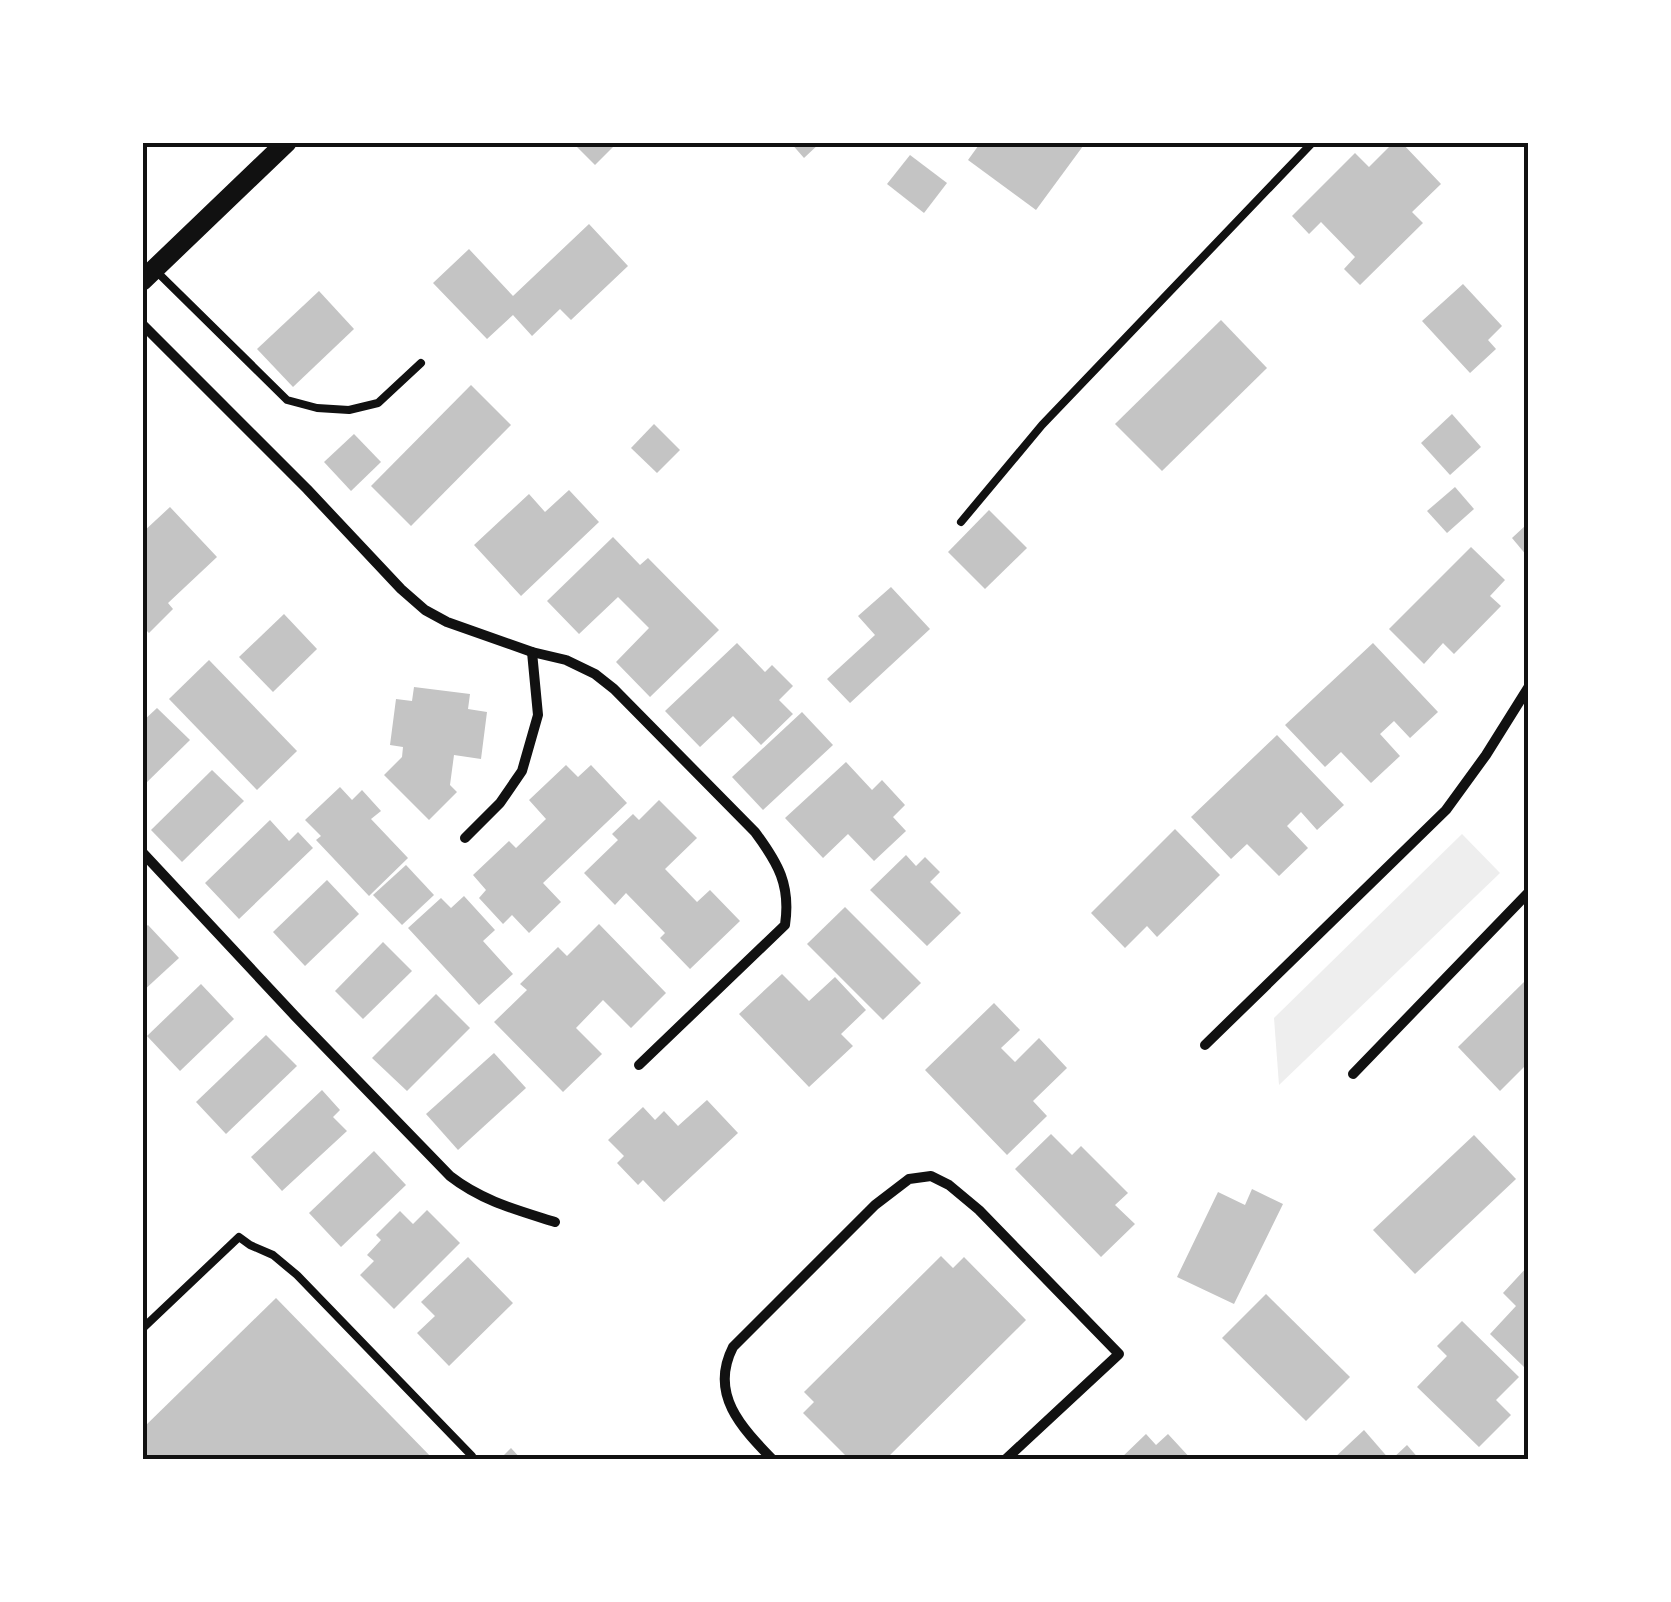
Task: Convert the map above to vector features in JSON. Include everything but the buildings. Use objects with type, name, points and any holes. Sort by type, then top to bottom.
[{"type":"main road","points":[[148,275],[287,142]]},
{"type":"street","points":[[142,324],[425,610],[448,622],[566,660],[595,674],[755,832],[774,858],[786,891],[784,925],[639,1066]]},
{"type":"street","points":[[465,838],[500,803],[522,772],[538,715],[532,652]]},
{"type":"street","points":[[1205,1045],[1446,810],[1528,688]]},
{"type":"street","points":[[142,852],[450,1176],[496,1204],[555,1222]]},
{"type":"street","points":[[1353,1074],[1528,893]]},
{"type":"street","points":[[772,1460],[742,1426],[728,1400],[725,1364],[733,1347],[874,1205],[909,1180],[931,1176],[949,1184],[979,1210],[1119,1354],[1005,1460]]},
{"type":"lane","points":[[960,522],[1042,425],[1312,142]]},
{"type":"lane","points":[[148,275],[287,400],[317,408],[349,410],[378,403],[421,362]]},
{"type":"lane","points":[[142,1329],[238,1237],[273,1255],[297,1275],[472,1456]]},
{"type":"shaded area","points":[[1462,834],[1500,873],[1279,1085],[1274,1018]]}]
